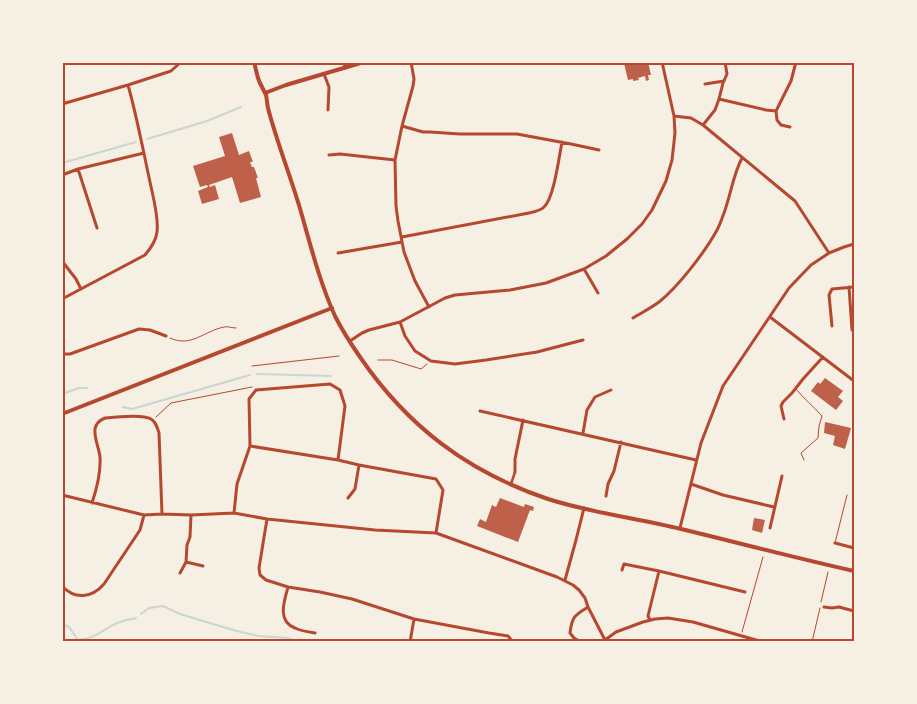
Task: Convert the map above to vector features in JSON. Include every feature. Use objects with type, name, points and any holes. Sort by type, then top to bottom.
[{"type":"street","points":[[62,104],[171,71],[181,62]]},
{"type":"street","points":[[254,62],[314,257],[332,308],[350,341],[380,384],[414,421],[459,456],[482,470],[511,484],[548,498],[854,571]]},
{"type":"street","points":[[344,62],[345,68]]},
{"type":"street","points":[[265,93],[364,62]]},
{"type":"street","points":[[411,62],[414,79],[413,86],[402,126],[396,160],[396,206],[404,252],[415,281],[429,307]]},
{"type":"street","points":[[350,341],[369,330],[400,322],[444,298],[455,295],[510,290],[546,283],[584,269],[606,256],[627,239],[642,224],[652,210],[666,181],[672,160],[675,133],[674,116],[662,62]]},
{"type":"street","points":[[703,125],[715,110],[720,99],[727,74],[725,62]]},
{"type":"street","points":[[790,127],[780,125],[776,120],[776,110],[791,81],[796,62]]},
{"type":"street","points":[[324,74],[329,87],[328,110]]},
{"type":"street","points":[[705,84],[724,81]]},
{"type":"street","points":[[62,299],[144,255],[151,248],[155,240],[157,231],[155,209],[128,85]]},
{"type":"street","points":[[720,99],[766,110],[776,110]]},
{"type":"street","points":[[674,116],[691,118],[703,125],[796,201],[828,253]]},
{"type":"street","points":[[402,126],[423,132],[517,134],[599,150]]},
{"type":"street","points":[[338,253],[542,209],[549,202],[552,192],[562,142]]},
{"type":"street","points":[[62,175],[78,169],[144,153]]},
{"type":"street","points":[[328,155],[340,154],[396,160]]},
{"type":"street","points":[[633,318],[667,295],[689,270],[711,239],[718,228],[725,210],[736,168],[742,158]]},
{"type":"street","points":[[78,169],[97,228]]},
{"type":"street","points":[[680,528],[701,442],[723,386],[789,288],[811,264],[828,253],[854,244]]},
{"type":"street","points":[[62,261],[81,289]]},
{"type":"street","points":[[584,269],[598,293]]},
{"type":"street","points":[[849,287],[852,330]]},
{"type":"street","points":[[832,326],[829,295],[832,289],[854,287]]},
{"type":"street","points":[[62,414],[332,308]]},
{"type":"street","points":[[770,317],[854,381]]},
{"type":"street","points":[[400,322],[405,336],[415,351],[430,361],[455,364],[536,352],[583,340]]},
{"type":"street","points":[[62,354],[70,354],[139,329],[150,330],[166,336]]},
{"type":"street","points":[[784,419],[781,406],[783,402],[823,357]]},
{"type":"street","points":[[234,513],[237,484],[250,446],[249,400],[256,390],[330,384],[340,390],[345,406],[338,460]]},
{"type":"street","points":[[582,433],[587,410],[595,397],[611,390]]},
{"type":"street","points":[[480,411],[696,460]]},
{"type":"street","points":[[92,503],[99,484],[100,455],[95,436],[98,423],[105,418],[147,417],[153,420],[159,432],[162,514]]},
{"type":"street","points":[[511,484],[523,420]]},
{"type":"street","points":[[606,496],[621,442]]},
{"type":"street","points":[[250,446],[436,478],[443,490],[436,534]]},
{"type":"street","points":[[348,498],[355,489],[359,465]]},
{"type":"street","points":[[770,528],[782,476]]},
{"type":"street","points":[[691,484],[723,495],[774,507]]},
{"type":"street","points":[[62,495],[144,516],[234,513],[267,519],[436,534],[565,580],[573,585],[585,598],[605,641]]},
{"type":"street","points":[[565,580],[584,508]]},
{"type":"street","points":[[180,573],[186,562],[191,515]]},
{"type":"street","points":[[62,586],[70,592],[84,596],[90,595],[101,587],[140,530],[144,516]]},
{"type":"street","points":[[267,519],[259,568],[260,575],[266,580],[288,587],[352,599],[414,619],[508,636],[513,642]]},
{"type":"street","points":[[835,543],[854,548]]},
{"type":"street","points":[[186,562],[203,566]]},
{"type":"street","points":[[622,570],[624,564],[745,592]]},
{"type":"street","points":[[650,620],[648,616],[659,571]]},
{"type":"street","points":[[288,587],[283,617],[288,624],[296,629],[315,633]]},
{"type":"street","points":[[824,606],[840,607],[854,611]]},
{"type":"street","points":[[581,642],[570,633],[571,624],[576,615],[588,607]]},
{"type":"street","points":[[597,642],[605,641],[616,632],[650,620],[668,618],[693,622],[763,642]]},
{"type":"street","points":[[410,642],[414,619]]},
{"type":"lane","points":[[796,388],[803,399],[822,416],[818,426],[818,438],[801,452],[804,460]]},
{"type":"lane","points":[[835,543],[847,495]]},
{"type":"path","points":[[166,336],[177,342],[185,342],[225,327],[236,328]]},
{"type":"path","points":[[252,366],[339,356]]},
{"type":"path","points":[[378,360],[392,360],[421,369],[430,361]]},
{"type":"path","points":[[153,420],[171,403],[256,386]]},
{"type":"path","points":[[742,635],[762,557]]},
{"type":"building","points":[[648,62],[651,75],[648,75],[649,80],[646,81],[645,76],[638,78],[639,80],[628,80],[624,63]]},
{"type":"building","points":[[232,133],[239,155],[249,151],[253,162],[250,162],[258,178],[256,178],[261,197],[240,203],[232,177],[209,185],[210,187],[215,185],[219,199],[202,204],[198,191],[208,187],[207,185],[200,187],[193,166],[225,156],[219,137]]},
{"type":"building","points":[[825,378],[843,391],[838,397],[843,401],[836,410],[811,391],[818,382],[820,384]]},
{"type":"building","points":[[825,422],[851,428],[845,449],[833,445],[835,436],[824,433]]},
{"type":"building","points":[[500,498],[524,507],[525,504],[534,507],[533,511],[530,510],[518,542],[477,526],[480,519],[486,522],[492,505],[496,507]]},
{"type":"building","points":[[754,518],[765,520],[762,533],[752,530]]},
{"type":"waterway","points":[[147,139],[207,121],[241,107]]},
{"type":"waterway","points":[[62,163],[136,142]]},
{"type":"waterway","points":[[257,374],[331,376]]},
{"type":"waterway","points":[[123,407],[132,409],[250,375]]},
{"type":"waterway","points":[[62,394],[79,388],[87,388]]},
{"type":"waterway","points":[[141,614],[149,608],[163,606],[180,614],[233,630],[258,636],[288,638],[298,642]]},
{"type":"waterway","points":[[62,624],[69,627],[78,640],[95,635],[120,622],[136,618]]}]
